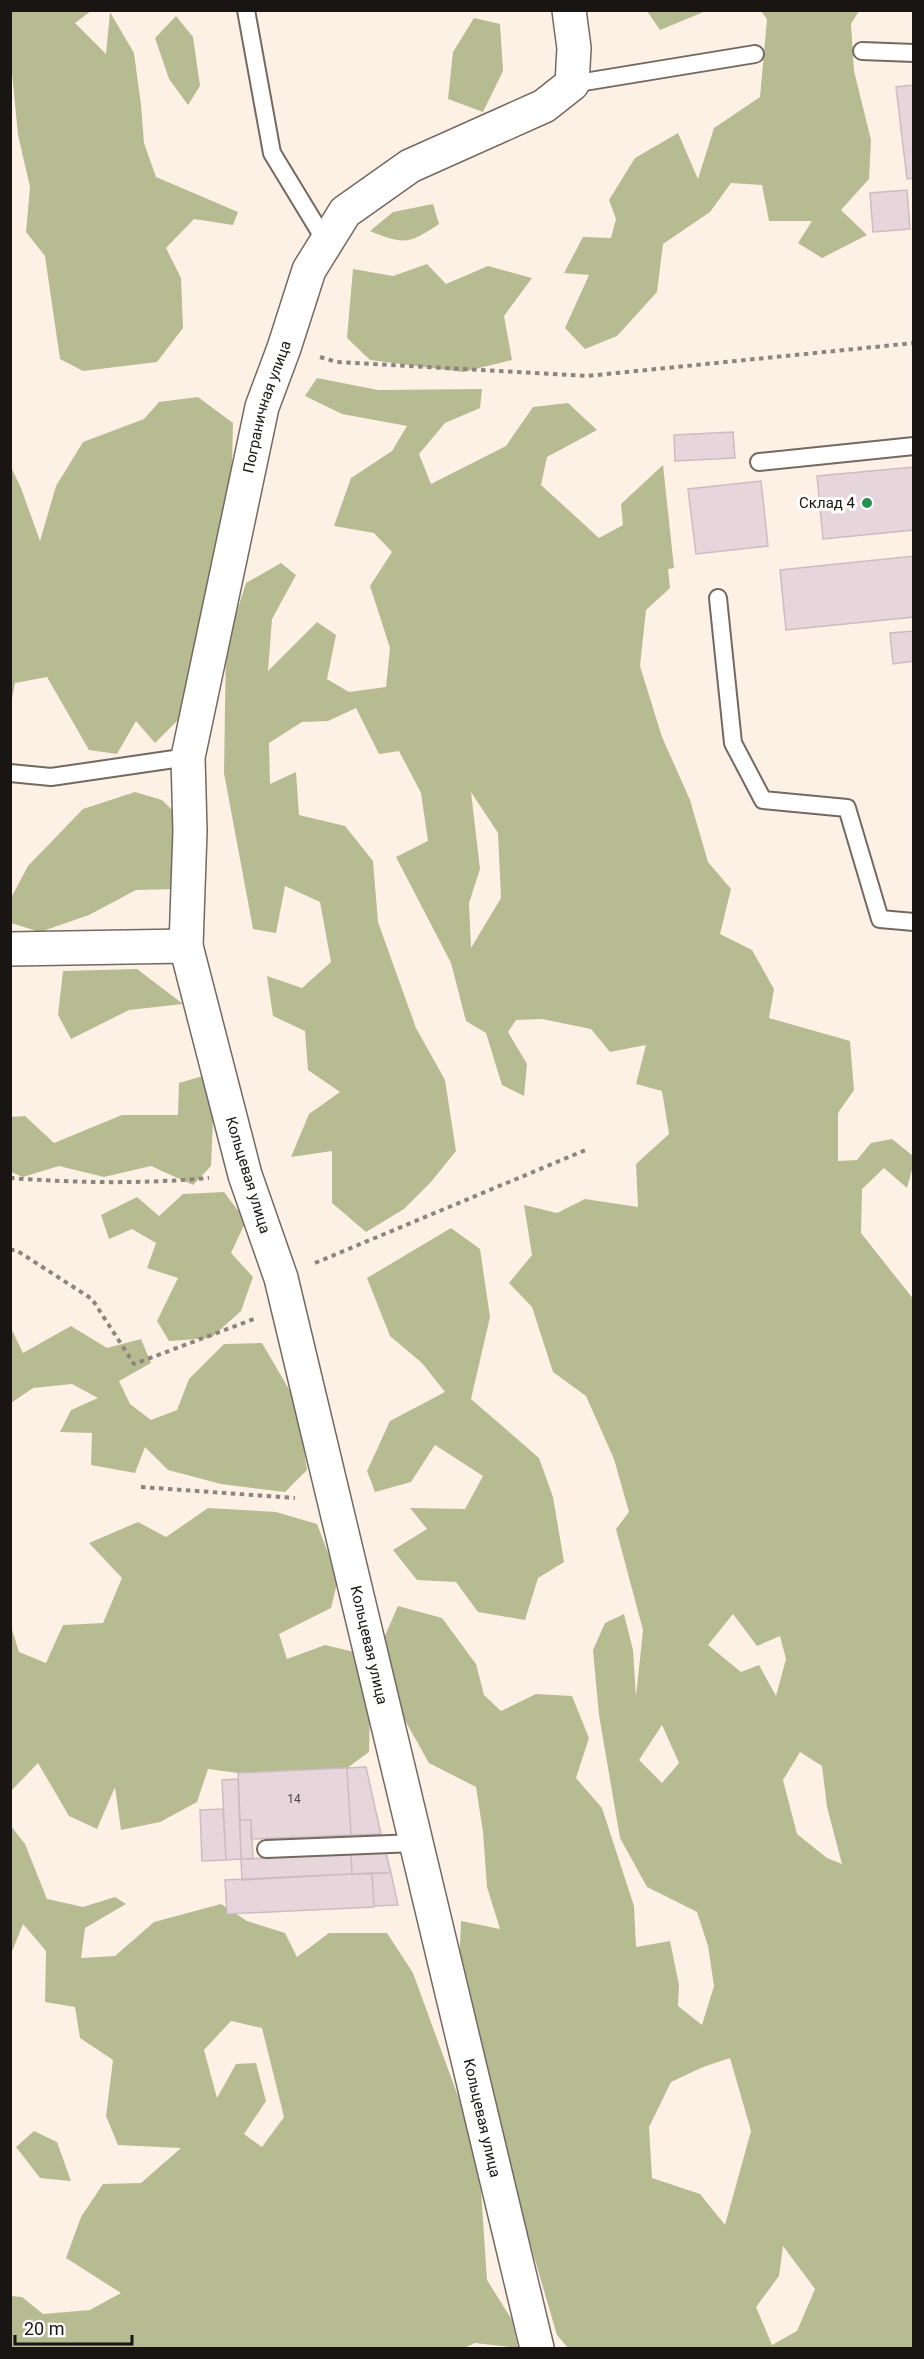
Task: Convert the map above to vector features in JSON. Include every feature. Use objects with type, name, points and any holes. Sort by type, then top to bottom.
[{"type":"street","points":[[569,10],[574,48],[572,84]]},
{"type":"street","name":"Пограничная улица","points":[[186,946],[190,831],[188,757],[262,407],[309,270],[345,212],[410,166],[544,106],[572,84]]},
{"type":"street","points":[[10,949],[186,946]]},
{"type":"street","name":"Кольцевая улица","points":[[186,946],[245,1175],[285,1292],[537,2349]]},
{"type":"lane","points":[[246,10],[272,153],[326,242]]},
{"type":"lane","points":[[862,51],[914,53]]},
{"type":"lane","points":[[572,84],[755,54]]},
{"type":"lane","points":[[759,462],[914,446]]},
{"type":"lane","points":[[718,598],[733,742],[763,800],[847,808],[880,919],[914,922]]},
{"type":"lane","points":[[10,773],[51,777],[188,757]]},
{"type":"lane","points":[[266,1850],[416,1843]]},
{"type":"path","points":[[284,348],[337,362],[587,376],[914,343]]},
{"type":"path","points":[[10,1250],[16,1250],[92,1299],[134,1364],[588,1149]]},
{"type":"path","points":[[10,1178],[151,1184],[245,1175]]},
{"type":"path","points":[[141,1486],[334,1500]]},
{"type":"green space","points":[[10,11],[91,11],[75,23],[106,54],[110,12],[134,53],[144,143],[156,177],[238,212],[233,225],[194,219],[166,248],[181,278],[183,328],[157,362],[83,371],[60,359],[45,256],[26,232],[30,187],[18,135],[11,62]]},
{"type":"green space","points":[[647,11],[706,11],[660,30]]},
{"type":"green space","points":[[761,11],[859,11],[851,24],[854,71],[871,140],[869,179],[841,210],[867,235],[822,258],[798,243],[812,221],[769,221],[762,185],[731,183],[710,212],[663,244],[657,292],[617,336],[585,349],[565,328],[589,275],[564,273],[583,237],[611,238],[616,219],[609,200],[635,158],[678,133],[698,179],[714,128],[760,97],[767,19]]},
{"type":"green space","points":[[176,16],[193,37],[200,86],[188,105],[169,79],[155,38]]},
{"type":"green space","points":[[474,18],[500,24],[503,71],[483,112],[448,99],[453,52]]},
{"type":"green space","points":[[433,204],[439,224],[413,239],[391,239],[370,231],[393,212]]},
{"type":"green space","points":[[427,264],[446,284],[488,266],[532,278],[504,316],[512,360],[463,372],[370,360],[347,338],[353,269],[393,276]]},
{"type":"green space","points":[[317,378],[378,390],[482,389],[480,408],[445,423],[419,454],[431,484],[506,446],[533,407],[568,403],[597,430],[547,457],[541,485],[599,538],[623,525],[621,504],[663,465],[674,568],[668,569],[670,588],[646,610],[640,666],[662,737],[690,800],[708,862],[731,889],[720,934],[752,950],[774,989],[769,1018],[850,1041],[854,1090],[838,1113],[838,1161],[857,1160],[871,1143],[892,1139],[913,1156],[913,1166],[907,1188],[884,1168],[862,1189],[861,1233],[914,1300],[913,2348],[568,2348],[557,2335],[499,2137],[477,2021],[459,1972],[461,1921],[500,1929],[487,1887],[483,1832],[476,1787],[429,1763],[398,1708],[383,1640],[398,1606],[442,1618],[476,1664],[484,1695],[501,1711],[536,1694],[572,1696],[589,1738],[576,1778],[602,1808],[634,1906],[636,1947],[670,1941],[679,1985],[678,2006],[702,2025],[714,1986],[708,1946],[697,1912],[647,1887],[620,1838],[599,1715],[593,1650],[605,1623],[624,1614],[633,1650],[636,1697],[643,1630],[616,1529],[629,1512],[614,1459],[586,1396],[553,1372],[532,1307],[509,1283],[532,1255],[524,1205],[557,1213],[585,1199],[638,1207],[636,1164],[669,1134],[662,1091],[636,1084],[646,1045],[610,1052],[591,1029],[542,1019],[516,1020],[508,1032],[527,1064],[524,1096],[502,1085],[486,1033],[466,1021],[451,963],[396,857],[428,841],[421,793],[399,751],[379,754],[356,708],[328,721],[302,722],[269,743],[270,784],[296,772],[299,815],[345,826],[373,861],[378,922],[416,1028],[445,1080],[456,1151],[431,1182],[404,1209],[366,1232],[332,1203],[332,1151],[291,1157],[309,1114],[340,1092],[308,1070],[305,1031],[273,1016],[267,976],[302,988],[331,962],[320,902],[285,886],[276,933],[253,929],[224,773],[226,645],[246,583],[281,563],[296,575],[272,619],[268,671],[317,622],[336,635],[327,679],[349,692],[386,687],[390,648],[370,586],[392,552],[374,533],[334,526],[351,478],[392,451],[407,426],[342,414],[305,396]],"holes":[[[471,792],[498,833],[501,898],[471,948],[469,903],[480,869]],[[733,1614],[757,1646],[780,1636],[786,1659],[776,1696],[759,1665],[741,1672],[708,1645]],[[662,1725],[679,1763],[662,1783],[639,1760]],[[800,1752],[822,1766],[827,1807],[842,1864],[827,1858],[797,1834],[783,1780]],[[730,2058],[751,2131],[725,2225],[700,2194],[652,2178],[649,2127],[671,2082],[703,2067]],[[783,2246],[815,2289],[797,2331],[772,2345],[756,2307],[779,2276]]]},
{"type":"green space","points":[[198,397],[233,423],[232,466],[221,551],[182,716],[155,743],[136,721],[117,754],[89,750],[47,677],[15,683],[11,704],[11,467],[40,541],[56,486],[83,442],[144,419],[159,402]]},
{"type":"green space","points":[[135,792],[162,800],[185,823],[176,889],[136,890],[89,915],[40,932],[11,923],[11,898],[28,866],[83,809]]},
{"type":"green space","points":[[137,969],[183,1004],[129,1010],[71,1039],[58,1015],[63,971]]},
{"type":"green space","points":[[206,1075],[213,1119],[211,1166],[193,1185],[151,1166],[104,1177],[59,1166],[23,1177],[11,1172],[11,1117],[25,1116],[54,1143],[122,1115],[178,1115],[179,1083]]},
{"type":"green space","points":[[224,1192],[246,1221],[231,1253],[253,1277],[241,1311],[211,1338],[169,1341],[157,1321],[178,1278],[147,1268],[156,1243],[132,1229],[109,1239],[101,1215],[137,1197],[159,1216],[183,1194]]},
{"type":"green space","points":[[451,1228],[480,1249],[490,1317],[471,1399],[539,1458],[553,1497],[564,1562],[538,1578],[525,1620],[478,1612],[456,1582],[417,1580],[393,1550],[427,1529],[410,1508],[465,1509],[483,1476],[435,1445],[411,1482],[375,1492],[367,1471],[390,1421],[445,1392],[422,1363],[390,1336],[367,1278]]},
{"type":"green space","points":[[10,1326],[23,1353],[71,1326],[107,1348],[141,1339],[151,1363],[119,1381],[130,1404],[151,1420],[177,1410],[189,1379],[224,1344],[262,1343],[297,1403],[307,1470],[285,1492],[221,1484],[168,1470],[145,1447],[135,1473],[91,1465],[92,1433],[60,1432],[71,1410],[98,1398],[72,1384],[33,1388],[11,1403]]},
{"type":"green space","points":[[208,1508],[276,1512],[317,1524],[338,1579],[331,1608],[279,1634],[287,1659],[325,1645],[354,1652],[370,1708],[369,1752],[347,1768],[238,1773],[208,1769],[197,1802],[160,1822],[121,1830],[115,1787],[97,1829],[69,1816],[38,1763],[11,1789],[10,1623],[19,1652],[46,1663],[63,1625],[103,1623],[122,1578],[89,1543],[138,1522],[166,1537]]},
{"type":"green space","points":[[11,1826],[25,1844],[47,1899],[83,1907],[115,1897],[126,1904],[85,1928],[81,1958],[115,1956],[154,1922],[221,1904],[247,1921],[285,1933],[297,1957],[329,1933],[387,1933],[413,1973],[463,2110],[481,2191],[487,2280],[512,2320],[518,2348],[475,2343],[464,2348],[11,2348],[11,2296],[22,2297],[43,2314],[90,2310],[121,2293],[66,2258],[81,2217],[103,2184],[141,2183],[181,2148],[118,2145],[106,2116],[113,2060],[80,2038],[75,2007],[45,2002],[46,1951],[23,1924],[11,1954]],"holes":[[[231,2021],[262,2028],[284,2117],[262,2147],[244,2134],[266,2101],[256,2063],[236,2064],[217,2098],[204,2050]]]},
{"type":"green space","points":[[34,2131],[57,2142],[71,2181],[40,2178],[16,2147]]},
{"type":"building","points":[[914,85],[914,178],[907,179],[896,87]]},
{"type":"building","points":[[907,190],[910,229],[873,232],[870,193]]},
{"type":"building","points":[[733,432],[735,458],[675,461],[674,435]]},
{"type":"building","name":"Склад 4","points":[[914,467],[914,530],[823,539],[817,476]]},
{"type":"building","points":[[761,481],[768,546],[696,554],[688,489]]},
{"type":"building","points":[[914,556],[914,617],[786,630],[780,570]]},
{"type":"building","points":[[914,631],[914,661],[893,664],[890,633]]},
{"type":"building","points":[[366,1767],[381,1834],[351,1835],[347,1768]]},
{"type":"building","points":[[347,1768],[351,1835],[251,1839],[251,1820],[240,1820],[238,1773]]},
{"type":"building","points":[[238,1779],[241,1859],[226,1860],[222,1780]]},
{"type":"building","points":[[223,1809],[226,1860],[202,1861],[200,1810]]},
{"type":"building","points":[[240,1820],[251,1820],[253,1859],[241,1859]]},
{"type":"building","points":[[386,1853],[391,1873],[352,1874],[351,1854]]},
{"type":"building","points":[[351,1854],[352,1874],[242,1880],[241,1859]]},
{"type":"building","points":[[372,1873],[391,1873],[398,1905],[374,1906]]},
{"type":"building","points":[[372,1873],[374,1907],[227,1914],[225,1880]]},
{"type":"place","name":"Склад 4","points":[[867,503]]}]
